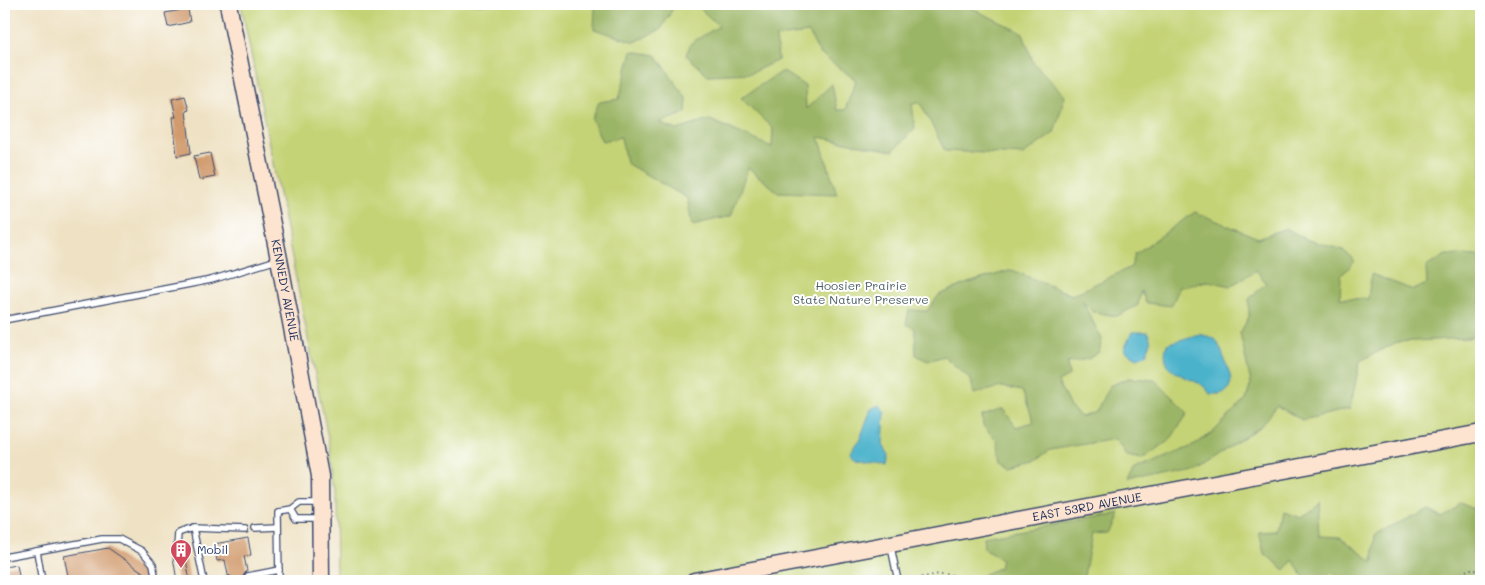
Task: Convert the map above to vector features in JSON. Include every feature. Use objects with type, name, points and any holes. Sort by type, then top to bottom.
[{"type":"street","name":"KENNEDY AVENUE","points":[[228,4],[320,476],[321,581]]},
{"type":"street","name":"EAST 53RD AVENUE","points":[[694,581],[1481,433]]},
{"type":"lane","points":[[4,320],[211,280],[279,259]]},
{"type":"lane","points":[[279,581],[278,510],[290,509],[299,502],[320,502]]},
{"type":"lane","points":[[290,509],[296,519],[320,519]]},
{"type":"lane","points":[[255,528],[278,526]]},
{"type":"lane","points":[[179,556],[177,548],[178,533],[193,528],[245,530]]},
{"type":"lane","points":[[193,528],[204,581]]},
{"type":"lane","points":[[4,558],[102,539],[119,539],[142,551],[153,564],[156,581]]},
{"type":"lane","points":[[890,545],[898,581]]},
{"type":"lane","points":[[37,551],[42,581]]},
{"type":"lane","points":[[248,576],[258,578],[279,570]]},
{"type":"path","points":[[1455,581],[1465,570],[1470,568],[1476,569],[1481,573]]},
{"type":"path","points":[[904,581],[948,574],[960,578],[962,581]]},
{"type":"green space","name":"Hoosier Prairie State Nature Preserve","points":[[241,4],[1481,4],[1481,581],[336,581],[335,494],[330,448]]},
{"type":"green space","points":[[602,4],[675,5],[661,29],[635,42],[594,29],[595,8]]},
{"type":"green space","points":[[695,4],[963,4],[1023,33],[1033,62],[1065,96],[1054,133],[1023,155],[945,151],[920,102],[912,103],[915,128],[893,151],[819,137],[837,194],[778,192],[748,168],[731,216],[692,225],[687,198],[626,163],[621,137],[602,141],[592,119],[599,102],[619,99],[632,51],[656,55],[687,99],[686,113],[659,123],[677,130],[710,120],[772,147],[773,129],[741,98],[782,71],[805,86],[806,109],[832,84],[837,110],[845,110],[856,80],[819,53],[809,33],[776,37],[778,60],[751,73],[708,75],[686,55],[691,43],[719,26]]},
{"type":"green space","points":[[1195,212],[1258,238],[1286,228],[1305,239],[1343,250],[1355,261],[1341,276],[1340,298],[1368,299],[1371,274],[1413,290],[1427,284],[1426,267],[1446,255],[1481,256],[1481,333],[1468,338],[1397,342],[1360,361],[1350,409],[1302,420],[1277,406],[1262,425],[1194,471],[1127,485],[1134,470],[1195,445],[1214,431],[1246,400],[1251,383],[1240,333],[1249,317],[1249,299],[1266,283],[1256,270],[1231,286],[1208,281],[1180,287],[1171,306],[1146,303],[1141,291],[1138,305],[1117,316],[1093,312],[1082,301],[1102,339],[1099,352],[1088,359],[1067,363],[1069,376],[1058,382],[1070,407],[1081,417],[1096,412],[1109,386],[1129,378],[1155,380],[1188,413],[1170,440],[1142,459],[1127,456],[1115,439],[1050,450],[1036,460],[1012,466],[1001,461],[997,440],[983,426],[982,416],[1003,409],[1016,427],[1034,422],[1022,391],[1001,387],[974,394],[971,380],[944,356],[928,361],[916,355],[915,329],[906,324],[909,310],[927,311],[939,295],[968,283],[1012,270],[1072,295],[1131,267],[1135,254]]},
{"type":"green space","points":[[1317,499],[1319,536],[1340,537],[1373,562],[1375,535],[1425,507],[1440,514],[1461,503],[1481,510],[1481,581],[1341,581],[1332,573],[1306,581],[1293,560],[1285,570],[1264,553],[1259,532],[1276,531],[1280,508],[1298,514]]},
{"type":"green space","points":[[1116,514],[1107,533],[1092,534],[1083,581],[982,581],[984,574],[999,568],[1001,559],[984,548],[983,537]]},
{"type":"water","points":[[1132,332],[1148,332],[1151,342],[1146,355],[1137,358],[1124,350]]},
{"type":"water","points":[[1199,334],[1215,339],[1227,366],[1231,383],[1227,391],[1220,394],[1210,394],[1202,385],[1174,371],[1166,361],[1167,344]]},
{"type":"water","points":[[879,405],[885,412],[883,445],[889,455],[887,465],[856,459],[850,454],[860,439],[871,409]]},
{"type":"building","points":[[188,9],[190,22],[168,27],[165,13]]},
{"type":"building","points":[[185,96],[189,110],[186,111],[191,153],[177,156],[173,117],[176,117],[172,99]]},
{"type":"building","points":[[210,153],[215,177],[199,180],[194,156]]},
{"type":"building","points":[[248,538],[251,555],[244,556],[247,571],[243,576],[249,581],[233,581],[232,577],[228,575],[225,560],[217,561],[214,544]]},
{"type":"building","points":[[108,548],[150,577],[151,581],[69,581],[64,556]]},
{"type":"building","name":"Mobil","points":[[184,555],[190,581],[177,581],[173,557],[180,561]]},
{"type":"building","points":[[17,565],[20,581],[4,581],[4,567]]},
{"type":"place","name":"Mobil","points":[[181,569]]}]
